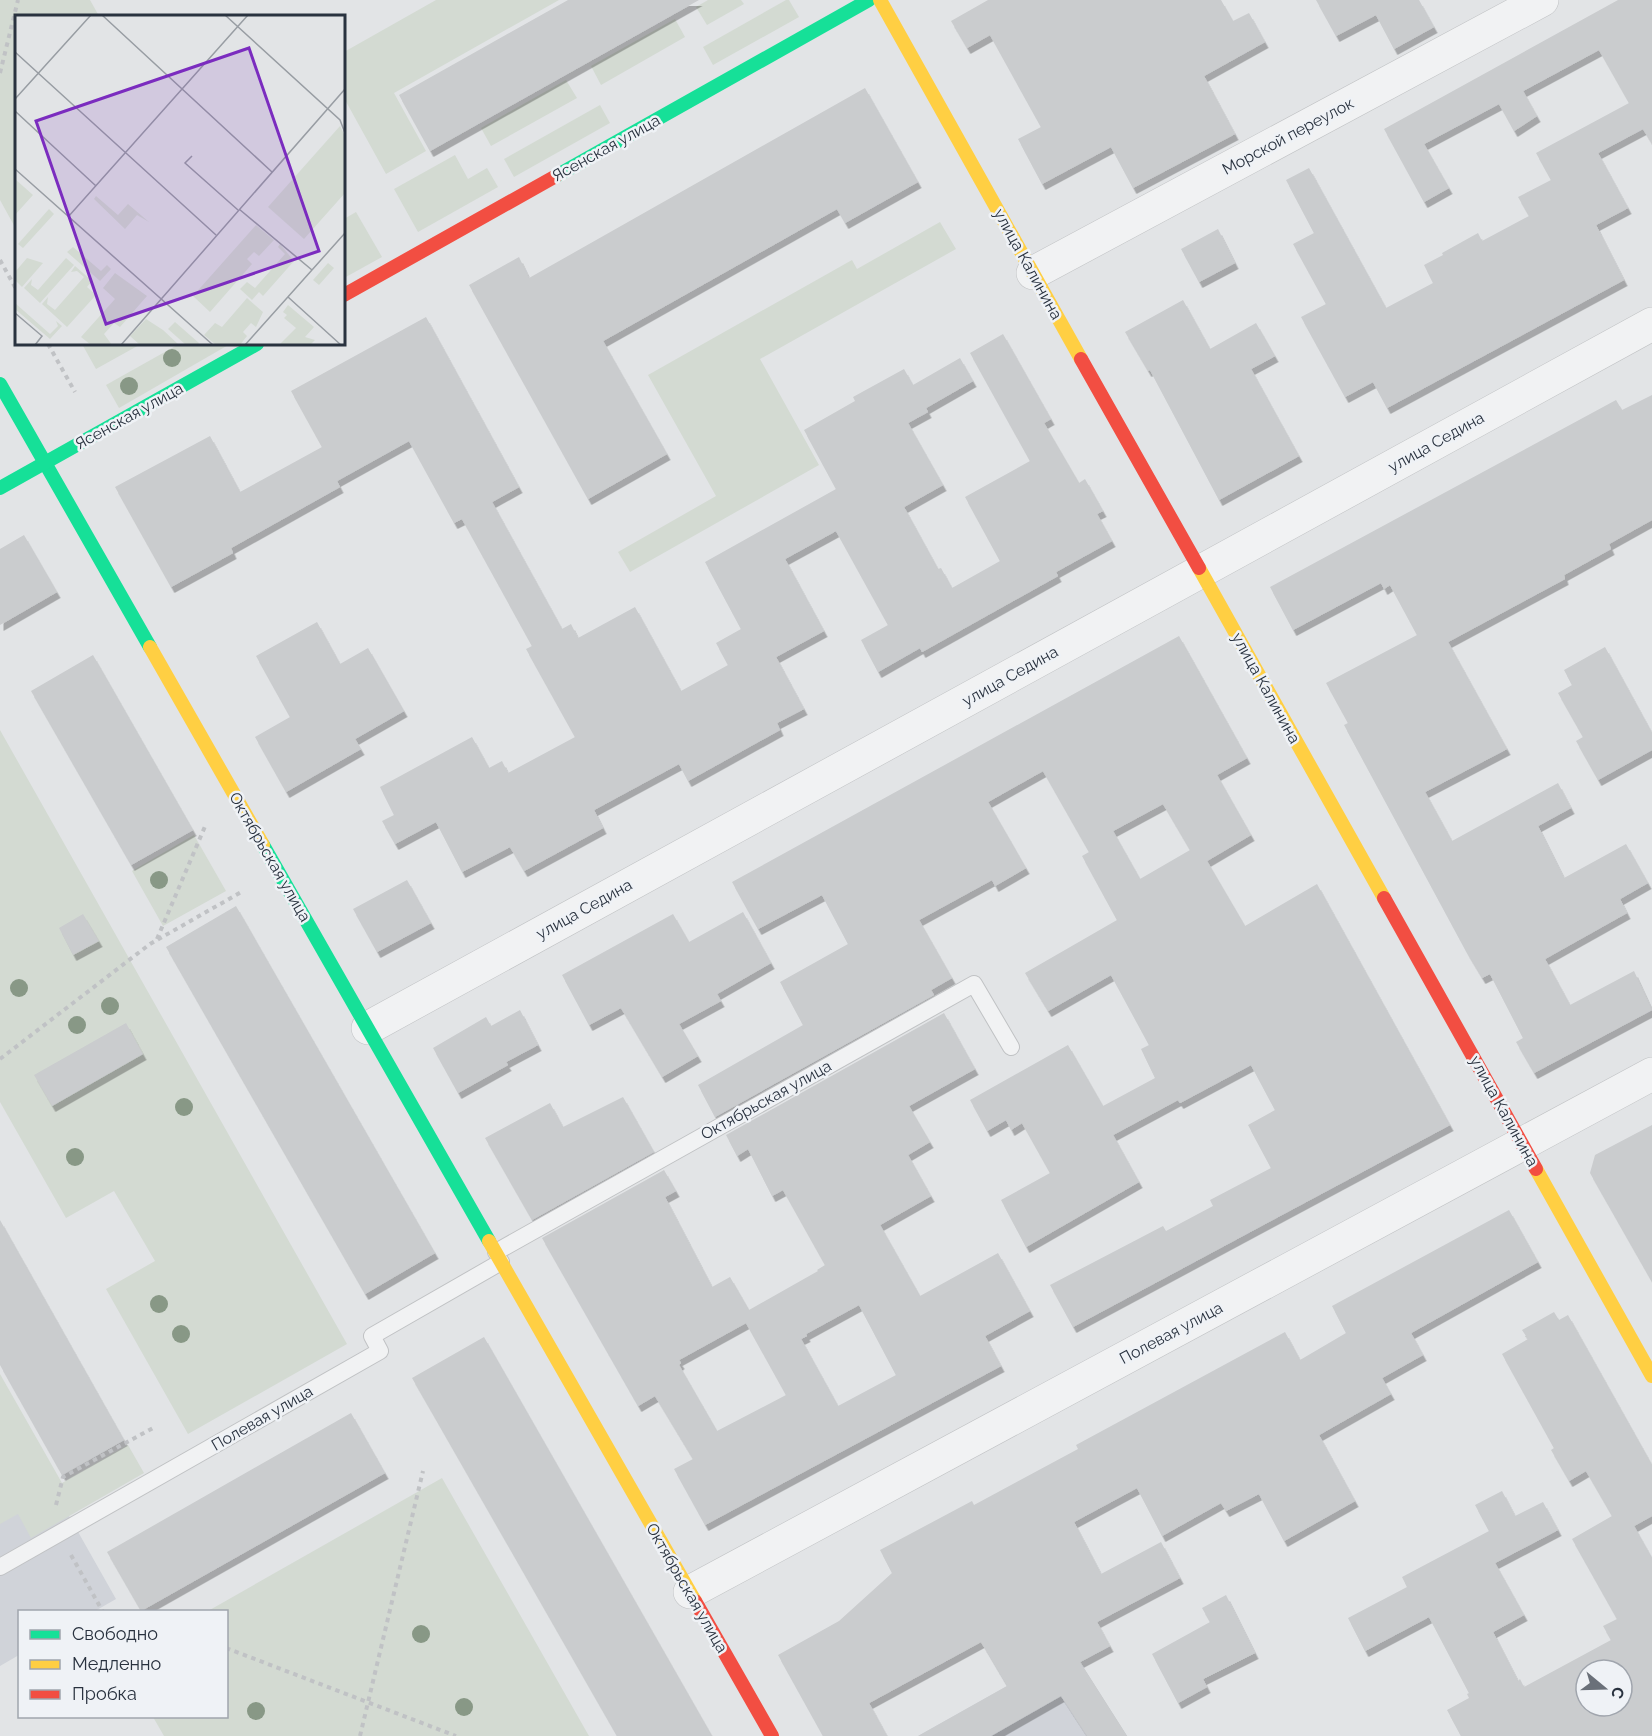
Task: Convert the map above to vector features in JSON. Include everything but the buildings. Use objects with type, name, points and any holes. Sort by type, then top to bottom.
[{"type":"street","name":"Ясенская улица","points":[[345,294],[869,0]]},
{"type":"street","name":"улица Калинина","points":[[880,0],[1652,1376]]},
{"type":"street","name":"Морской переулок","points":[[1033,273],[1542,0]]},
{"type":"street","name":"улица Седина","points":[[368,1028],[1652,324]]},
{"type":"street","name":"Ясенская улица","points":[[0,488],[255,345]]},
{"type":"street","name":"Октябрьская улица","points":[[0,384],[772,1736]]},
{"type":"street","name":"Полевая улица","points":[[690,1592],[1652,1074]]},
{"type":"lane","name":"Октябрьская улица","points":[[499,1257],[974,984],[1011,1047]]},
{"type":"lane","name":"Полевая улица","points":[[0,1567],[380,1351],[372,1336],[499,1257]]},
{"type":"path","points":[[0,74],[18,0]]},
{"type":"path","points":[[0,260],[15,286]]},
{"type":"path","points":[[49,345],[75,392]]},
{"type":"path","points":[[157,940],[206,824]]},
{"type":"path","points":[[0,1059],[157,940],[243,891]]},
{"type":"path","points":[[63,1477],[153,1428]]},
{"type":"path","points":[[360,1736],[423,1471]]},
{"type":"path","points":[[59,1534],[102,1610]]},
{"type":"path","points":[[228,1649],[456,1736]]},
{"type":"shaded area","points":[[0,0],[90,0],[98,15],[15,15],[15,227],[0,200]]},
{"type":"shaded area","points":[[436,0],[559,0],[394,93],[426,151],[386,174],[345,100],[345,51]]},
{"type":"shaded area","points":[[708,0],[741,0],[744,4],[707,25],[696,7]]},
{"type":"shaded area","points":[[789,0],[799,17],[713,65],[703,47]]},
{"type":"shaded area","points":[[675,19],[685,37],[601,85],[591,66]]},
{"type":"shaded area","points":[[566,80],[577,98],[491,146],[481,128]]},
{"type":"shaded area","points":[[600,105],[610,123],[514,177],[504,159]]},
{"type":"shaded area","points":[[455,155],[468,179],[487,168],[498,187],[418,232],[394,189]]},
{"type":"shaded area","points":[[356,212],[382,257],[345,277],[345,218]]},
{"type":"shaded area","points":[[940,222],[956,249],[760,359],[819,465],[630,572],[618,552],[716,496],[648,375],[852,260],[857,269]]},
{"type":"shaded area","points":[[83,345],[139,345],[96,369]]},
{"type":"shaded area","points":[[177,345],[228,345],[119,408],[106,385]]},
{"type":"shaded area","points":[[0,730],[347,1344],[188,1434],[106,1289],[155,1261],[114,1191],[66,1218],[0,1102]]},
{"type":"shaded area","points":[[194,835],[226,891],[163,926],[132,871]]},
{"type":"shaded area","points":[[0,1374],[62,1483],[128,1445],[144,1473],[31,1538],[18,1514],[0,1524]]},
{"type":"shaded area","points":[[0,1394],[116,1599],[97,1610],[18,1610],[18,1656],[0,1666]]},
{"type":"shaded area","points":[[442,1478],[589,1736],[164,1736],[154,1718],[228,1718],[228,1610],[210,1610]]},
{"type":"shaded area","points":[[1008,1640],[1071,1648],[1127,1736],[918,1736],[1007,1686],[987,1652]]},
{"type":"traffic: fast","points":[[556,176],[869,0]]},
{"type":"traffic: fast","points":[[0,488],[255,345]]},
{"type":"traffic: fast","points":[[0,384],[150,647]]},
{"type":"traffic: fast","points":[[263,845],[489,1241]]},
{"type":"traffic: slow","points":[[880,0],[1081,359]]},
{"type":"traffic: slow","points":[[1199,568],[1384,898]]},
{"type":"traffic: slow","points":[[150,647],[263,845]]},
{"type":"traffic: slow","points":[[1536,1169],[1652,1376]]},
{"type":"traffic: slow","points":[[489,1241],[695,1601]]},
{"type":"traffic: jam","points":[[345,294],[556,176]]},
{"type":"traffic: jam","points":[[1081,359],[1199,568]]},
{"type":"traffic: jam","points":[[1384,898],[1536,1169]]},
{"type":"traffic: jam","points":[[695,1601],[772,1736]]}]
